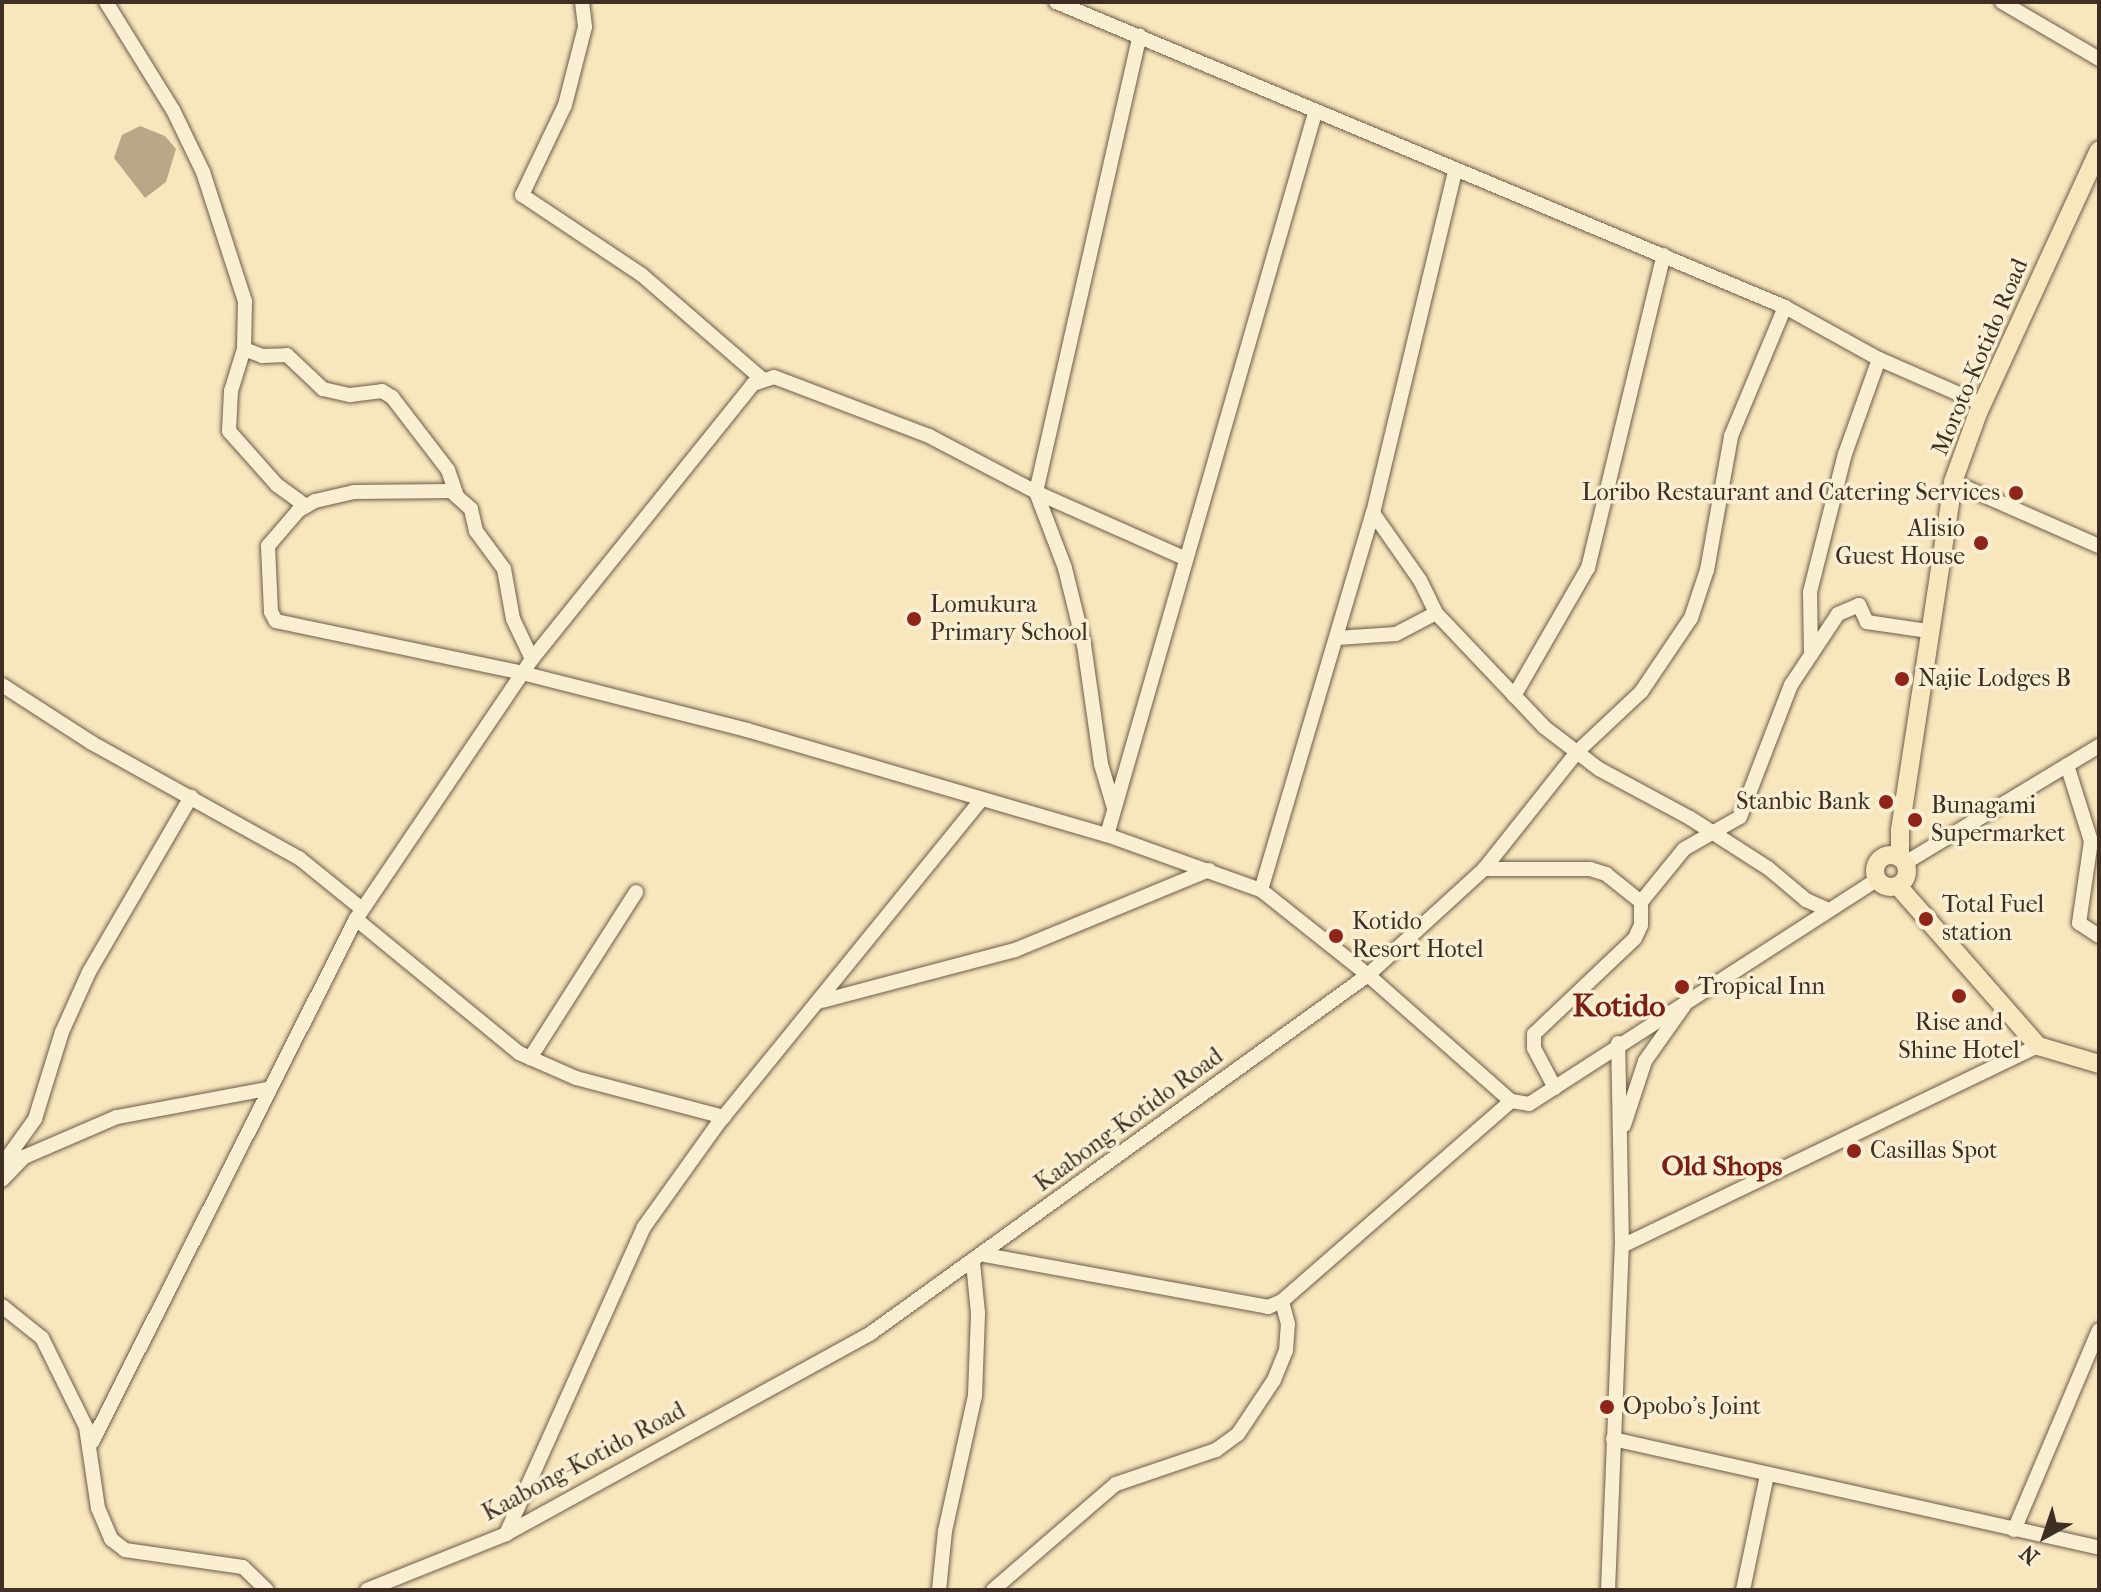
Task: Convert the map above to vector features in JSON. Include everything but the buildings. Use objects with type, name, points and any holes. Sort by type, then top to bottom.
[{"type":"main road","name":"Moroto-Kotido Road","points":[[1897,859],[1928,631],[1953,482],[1982,404],[2099,150]]},
{"type":"main road","points":[[1898,886],[1906,877],[1897,859],[1876,865],[1876,880],[1898,886],[2038,1046],[2099,1064]]},
{"type":"street","points":[[106,2],[173,110],[203,172],[245,301],[244,349],[231,391],[229,431],[277,485],[306,506]]},
{"type":"street","points":[[582,2],[581,47],[565,105],[522,195],[642,275],[761,378],[774,377],[929,436],[1036,492],[1184,558]]},
{"type":"street","points":[[1056,2],[1278,93],[1315,113],[1785,307],[1879,359],[1982,404]]},
{"type":"street","points":[[2002,2],[2099,59]]},
{"type":"street","points":[[1114,808],[1101,764],[1081,634],[1065,568],[1036,492],[1140,36]]},
{"type":"street","points":[[1107,835],[1184,558],[1315,113]]},
{"type":"street","points":[[1261,890],[1373,513],[1455,171]]},
{"type":"street","points":[[1514,696],[1588,568],[1664,255]]},
{"type":"street","name":"Kaabong-Kotido Road","points":[[367,1590],[506,1534],[871,1333],[979,1259],[1368,975],[1484,869],[1577,752],[1641,692],[1691,618],[1707,570],[1731,436],[1785,307]]},
{"type":"street","points":[[244,349],[262,356],[287,355],[323,389],[350,395],[382,391],[392,397],[434,448],[457,496],[471,509],[476,531],[504,569],[513,619],[532,659]]},
{"type":"street","points":[[1811,655],[1810,592],[1845,454],[1879,359]]},
{"type":"street","points":[[92,1442],[267,1089],[359,914],[532,659],[761,378]]},
{"type":"street","points":[[1953,482],[2099,546]]},
{"type":"street","points":[[457,496],[437,489],[354,492],[306,506],[266,550],[276,621],[522,673],[833,753],[980,801],[1107,835],[1261,890],[1368,975],[1511,1101],[1529,1104],[1695,993],[1876,880]]},
{"type":"street","points":[[1373,513],[1420,580],[1436,613],[1514,696],[1577,752],[1826,909]]},
{"type":"street","points":[[1555,1088],[1534,1048],[1534,1034],[1635,938],[1641,925],[1641,902],[1684,849],[1740,817],[1791,685],[1838,614],[1859,605],[1867,622],[1928,631]]},
{"type":"street","points":[[1337,638],[1396,634],[1436,613]]},
{"type":"street","points":[[2,685],[92,743],[299,858],[359,914],[530,1058],[576,1078],[724,1117]]},
{"type":"street","points":[[1897,859],[2099,746]]},
{"type":"street","points":[[2067,765],[2091,841],[2079,923],[2099,936]]},
{"type":"street","points":[[2,1165],[35,1119],[62,1032],[89,972],[191,797]]},
{"type":"street","points":[[506,1534],[644,1227],[724,1117],[822,1001],[980,801]]},
{"type":"street","points":[[1484,869],[1590,869],[1606,874],[1641,902]]},
{"type":"street","points":[[822,1001],[1015,950],[1209,870]]},
{"type":"street","points":[[530,1058],[636,892]]},
{"type":"street","points":[[1620,1141],[1645,1061],[1695,993]]},
{"type":"street","points":[[1608,1590],[1622,1246],[1618,1043]]},
{"type":"street","points":[[1622,1246],[2038,1046]]},
{"type":"street","points":[[2,1180],[24,1157],[117,1117],[267,1089]]},
{"type":"street","points":[[939,1590],[945,1531],[977,1384],[979,1259],[1254,1307],[1282,1301],[1511,1101]]},
{"type":"street","points":[[993,1590],[1116,1484],[1216,1450],[1238,1434],[1274,1380],[1286,1351],[1282,1301]]},
{"type":"street","points":[[2,1306],[42,1338],[92,1442],[98,1508],[111,1539],[125,1550],[243,1567],[267,1590]]},
{"type":"street","points":[[2014,1530],[2099,1330]]},
{"type":"street","points":[[1613,1439],[2099,1548]]},
{"type":"street","points":[[1743,1590],[1767,1475]]},
{"type":"shaded area","points":[[140,126],[165,136],[176,149],[166,182],[145,198],[114,158],[122,135]]},
{"type":"place","name":"Loribo Restaurant and Catering Services","points":[[2016,493]]},
{"type":"place","name":"Alisio Guest House","points":[[1981,543]]},
{"type":"place","name":"Lomukura Primary School","points":[[914,619]]},
{"type":"place","name":"Najie Lodges B","points":[[1902,679]]},
{"type":"place","name":"Stanbic Bank","points":[[1886,802]]},
{"type":"place","name":"Bunagami Supermarket","points":[[1915,820]]},
{"type":"place","name":"Total Fuel station","points":[[1926,919]]},
{"type":"place","name":"Kotido Resort Hotel","points":[[1336,936]]},
{"type":"place","name":"Tropical Inn","points":[[1682,987]]},
{"type":"place","name":"Rise and Shine Hotel","points":[[1959,996]]},
{"type":"place","name":"Casillas Spot","points":[[1854,1151]]},
{"type":"place","name":"Opobo's Joint","points":[[1607,1407]]},
{"type":"district","name":"Kotido","points":[[1619,1006]]},
{"type":"district","name":"Old Shops","points":[[1722,1166]]}]
